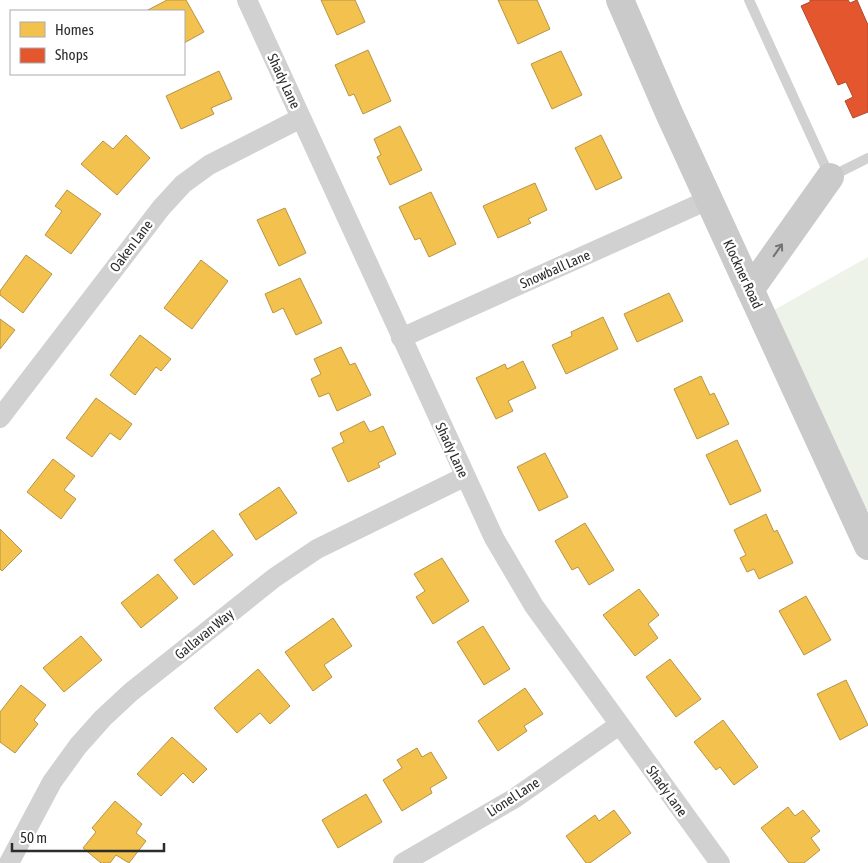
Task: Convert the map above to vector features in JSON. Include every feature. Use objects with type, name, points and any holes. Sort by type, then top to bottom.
[{"type":"main road","name":"Klockner Road","points":[[620,0],[708,200],[868,546]]},
{"type":"main road","points":[[750,290],[830,177]]},
{"type":"street","name":"Shady Lane","points":[[247,0],[464,477],[494,538],[534,606],[720,863]]},
{"type":"street","name":"Oaken Lane","points":[[0,418],[161,208],[183,184],[209,165],[301,118]]},
{"type":"street","name":"Snowball Lane","points":[[401,338],[708,200]]},
{"type":"street","name":"Gallavan Way","points":[[9,863],[52,782],[72,753],[103,718],[131,692],[274,578],[317,549],[464,477]]},
{"type":"street","name":"Lionel Lane","points":[[403,863],[515,798],[619,725]]},
{"type":"lane","points":[[749,0],[830,177],[868,158]]},
{"type":"shaded area","points":[[868,257],[868,510],[849,514],[760,318]]},
{"type":"building: Homes","points":[[167,0],[186,0],[204,32],[185,42],[185,10],[148,10]]},
{"type":"building: Homes","points":[[321,0],[355,0],[365,22],[337,35]]},
{"type":"building: Homes","points":[[498,0],[537,0],[550,29],[518,44]]},
{"type":"building: Homes","points":[[368,50],[391,101],[363,114],[354,94],[349,96],[335,65]]},
{"type":"building: Homes","points":[[561,51],[582,95],[552,109],[531,64]]},
{"type":"building: Homes","points":[[219,71],[232,99],[211,108],[214,114],[181,129],[166,96]]},
{"type":"building: Homes","points":[[400,126],[422,170],[390,185],[377,157],[381,155],[374,139]]},
{"type":"building: Homes","points":[[126,135],[150,158],[117,195],[81,164],[103,141],[113,149]]},
{"type":"building: Homes","points":[[601,135],[622,178],[596,190],[575,148]]},
{"type":"building: Homes","points":[[535,183],[547,210],[528,219],[531,223],[498,238],[483,206]]},
{"type":"building: Homes","points":[[67,190],[101,214],[71,254],[45,235],[62,211],[55,206]]},
{"type":"building: Homes","points":[[431,192],[456,244],[429,257],[420,238],[415,240],[399,207]]},
{"type":"building: Homes","points":[[285,208],[306,253],[279,266],[257,220]]},
{"type":"building: Homes","points":[[26,255],[52,274],[23,313],[0,295],[0,291]]},
{"type":"building: Homes","points":[[201,260],[228,281],[192,329],[164,308]]},
{"type":"building: Homes","points":[[300,278],[322,323],[296,335],[283,308],[273,313],[265,294]]},
{"type":"building: Homes","points":[[669,293],[683,321],[637,342],[624,314]]},
{"type":"building: Homes","points":[[603,317],[618,349],[566,374],[552,345],[572,336],[571,332]]},
{"type":"building: Homes","points":[[0,319],[15,330],[0,349]]},
{"type":"building: Homes","points":[[140,335],[171,359],[161,371],[156,367],[135,395],[110,375]]},
{"type":"building: Homes","points":[[341,347],[350,365],[355,363],[371,395],[337,411],[329,393],[319,397],[311,379],[321,374],[314,359]]},
{"type":"building: Homes","points":[[523,361],[536,388],[508,401],[513,411],[496,419],[476,378],[505,364],[507,369]]},
{"type":"building: Homes","points":[[701,376],[710,395],[714,393],[729,424],[697,439],[674,389]]},
{"type":"building: Homes","points":[[96,398],[132,424],[120,440],[110,433],[92,457],[66,438]]},
{"type":"building: Homes","points":[[364,421],[370,432],[383,426],[396,454],[378,463],[380,467],[348,482],[332,448],[344,442],[340,433]]},
{"type":"building: Homes","points":[[737,440],[761,491],[730,505],[706,455]]},
{"type":"building: Homes","points":[[545,453],[568,497],[539,511],[517,467]]},
{"type":"building: Homes","points":[[53,459],[75,476],[64,490],[76,499],[61,519],[27,492]]},
{"type":"building: Homes","points":[[279,487],[297,513],[256,540],[239,514]]},
{"type":"building: Homes","points":[[766,514],[774,532],[777,530],[793,563],[759,579],[754,569],[747,572],[740,558],[746,555],[734,530]]},
{"type":"building: Homes","points":[[585,523],[614,570],[589,585],[578,567],[572,570],[555,541]]},
{"type":"building: Homes","points":[[0,529],[22,551],[2,571],[0,569]]},
{"type":"building: Homes","points":[[213,530],[233,555],[194,585],[174,560]]},
{"type":"building: Homes","points":[[442,558],[469,601],[433,624],[416,597],[425,591],[414,574]]},
{"type":"building: Homes","points":[[158,574],[178,598],[141,628],[121,603]]},
{"type":"building: Homes","points":[[639,589],[659,615],[648,624],[658,638],[635,656],[603,615]]},
{"type":"building: Homes","points":[[806,596],[831,640],[804,655],[779,611]]},
{"type":"building: Homes","points":[[333,618],[352,646],[324,665],[332,677],[313,691],[285,652]]},
{"type":"building: Homes","points":[[483,626],[510,669],[484,685],[457,642]]},
{"type":"building: Homes","points":[[81,636],[102,660],[64,692],[43,668]]},
{"type":"building: Homes","points":[[670,659],[701,699],[676,717],[646,677]]},
{"type":"building: Homes","points":[[258,669],[290,706],[270,724],[260,713],[237,733],[214,708]]},
{"type":"building: Homes","points":[[846,680],[868,725],[840,740],[817,694]]},
{"type":"building: Homes","points":[[21,685],[46,705],[34,720],[38,724],[15,753],[0,742],[0,712]]},
{"type":"building: Homes","points":[[525,688],[543,714],[524,726],[527,731],[498,751],[478,721]]},
{"type":"building: Homes","points":[[723,720],[758,767],[734,785],[720,767],[716,770],[694,742]]},
{"type":"building: Homes","points":[[172,737],[207,769],[193,783],[183,773],[161,796],[137,774]]},
{"type":"building: Homes","points":[[417,748],[422,757],[431,752],[447,778],[430,788],[432,793],[402,811],[383,780],[402,768],[397,760]]},
{"type":"building: Homes","points":[[366,794],[382,822],[338,848],[322,820]]},
{"type":"building: Homes","points":[[115,801],[142,824],[136,833],[146,841],[129,863],[116,855],[110,863],[101,863],[83,848],[96,832],[92,828]]},
{"type":"building: Homes","points":[[788,807],[795,816],[803,810],[820,831],[811,838],[820,850],[804,863],[789,863],[761,828]]},
{"type":"building: Homes","points":[[614,810],[631,833],[590,863],[586,863],[566,836],[595,815],[599,821]]},
{"type":"building: Shops","points":[[810,0],[848,0],[850,3],[857,0],[868,25],[868,112],[853,118],[845,101],[853,97],[846,82],[838,85],[801,6],[810,2]]}]
